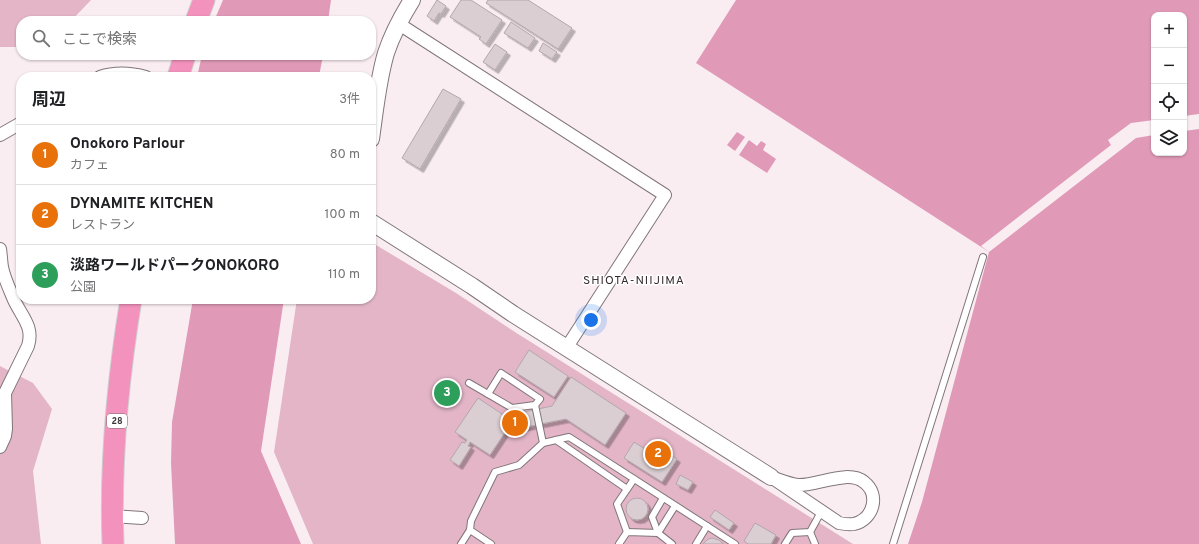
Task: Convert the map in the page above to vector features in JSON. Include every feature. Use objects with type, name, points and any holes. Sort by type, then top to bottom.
[{"type":"highway","points":[[198,16],[204,0]]},
{"type":"highway","points":[[180,72],[183,60]]},
{"type":"highway","name":"28","points":[[113,544],[112,516],[114,465],[120,376],[130,304]]},
{"type":"street","points":[[376,106],[382,67],[390,43],[412,0]]},
{"type":"street","points":[[399,24],[665,195],[567,347]]},
{"type":"street","points":[[0,135],[16,126]]},
{"type":"street","points":[[376,225],[839,523],[850,525],[856,524],[865,519],[872,510],[874,499],[872,493],[866,483],[854,477],[797,485],[771,478]]},
{"type":"street","points":[[0,249],[2,268],[16,302]]},
{"type":"street","points":[[0,447],[5,436],[6,429],[5,393],[28,346],[30,338],[28,325],[17,304]]},
{"type":"street","points":[[112,516],[142,518]]},
{"type":"lane","points":[[893,544],[983,257]]},
{"type":"lane","points":[[469,383],[512,408],[535,405],[540,399],[501,373],[488,394]]},
{"type":"lane","points":[[535,405],[543,444]]},
{"type":"lane","points":[[461,544],[470,530],[471,521],[495,472],[519,465],[543,444],[569,437],[735,544]]},
{"type":"lane","points":[[556,440],[627,489]]},
{"type":"lane","points":[[627,532],[617,504],[634,479]]},
{"type":"lane","points":[[663,498],[652,518],[658,533],[672,544]]},
{"type":"lane","points":[[658,533],[675,506]]},
{"type":"lane","points":[[810,532],[822,512]]},
{"type":"lane","points":[[696,544],[707,526]]},
{"type":"lane","points":[[470,530],[491,544]]},
{"type":"lane","points":[[627,532],[658,533]]},
{"type":"lane","points":[[619,544],[627,532]]},
{"type":"lane","points":[[785,544],[792,533],[810,532]]},
{"type":"lane","points":[[810,532],[815,544]]},
{"type":"shaded area","points":[[0,0],[91,0],[76,16],[16,16],[16,47],[0,47]]},
{"type":"shaded area","points":[[223,0],[331,0],[329,16],[216,16]]},
{"type":"shaded area","points":[[736,0],[1199,0],[1199,544],[908,544],[922,502],[989,252],[696,63]]},
{"type":"shaded area","points":[[201,60],[322,60],[320,72],[198,72]]},
{"type":"shaded area","points":[[737,132],[745,137],[735,151],[727,145]]},
{"type":"shaded area","points":[[749,140],[757,146],[761,141],[766,144],[763,150],[776,159],[767,173],[739,155]]},
{"type":"shaded area","points":[[376,245],[456,293],[518,334],[853,544],[313,544],[274,452],[296,304],[376,304]]},
{"type":"shaded area","points":[[192,304],[283,304],[261,451],[301,544],[175,544],[171,463],[172,422]]},
{"type":"shaded area","points":[[0,366],[33,383],[52,409],[33,471],[41,544],[0,544]]},
{"type":"pier","points":[[1199,114],[1199,129],[1187,131],[1187,116]]},
{"type":"pier","points":[[1151,120],[1151,136],[1136,138],[989,252],[981,246],[1111,145],[1108,140],[1131,123]]},
{"type":"building","points":[[437,0],[446,6],[434,21],[427,16]]},
{"type":"building","points":[[461,0],[471,0],[502,20],[486,44],[479,39],[481,37],[450,17]]},
{"type":"building","points":[[488,0],[528,0],[572,28],[558,49],[486,3]]},
{"type":"building","points":[[511,22],[535,38],[528,48],[504,33]]},
{"type":"building","points":[[543,43],[557,52],[552,59],[539,51]]},
{"type":"building","points":[[495,44],[507,52],[495,70],[483,62]]},
{"type":"building","points":[[443,89],[461,99],[420,169],[402,158]]},
{"type":"building","points":[[529,350],[568,376],[554,397],[515,372]]},
{"type":"building","points":[[571,377],[626,413],[605,445],[566,419],[506,431],[490,455],[470,442],[468,446],[471,447],[459,466],[450,460],[462,442],[465,443],[467,440],[455,432],[478,398],[505,416],[552,406]]},
{"type":"building","points":[[634,442],[650,452],[655,445],[677,459],[662,482],[624,458]]},
{"type":"building","points":[[680,475],[693,482],[688,490],[676,484]]},
{"type":"building","points":[[637,498],[645,501],[648,509],[645,517],[637,520],[629,517],[626,509],[629,501]]},
{"type":"building","points":[[715,510],[734,523],[729,530],[710,517]]},
{"type":"building","points":[[755,523],[776,535],[771,544],[748,544],[744,541]]},
{"type":"building","points":[[712,538],[719,540],[723,544],[703,544],[708,539]]},
{"type":"place","name":"淡路ワールドパークONOKORO","points":[[447,393]]},
{"type":"place","name":"Onokoro Parlour","points":[[515,423]]},
{"type":"place","name":"DYNAMITE KITCHEN","points":[[658,454]]},
{"type":"district","name":"SHIOTA-NIIJIMA","points":[[634,280]]}]
